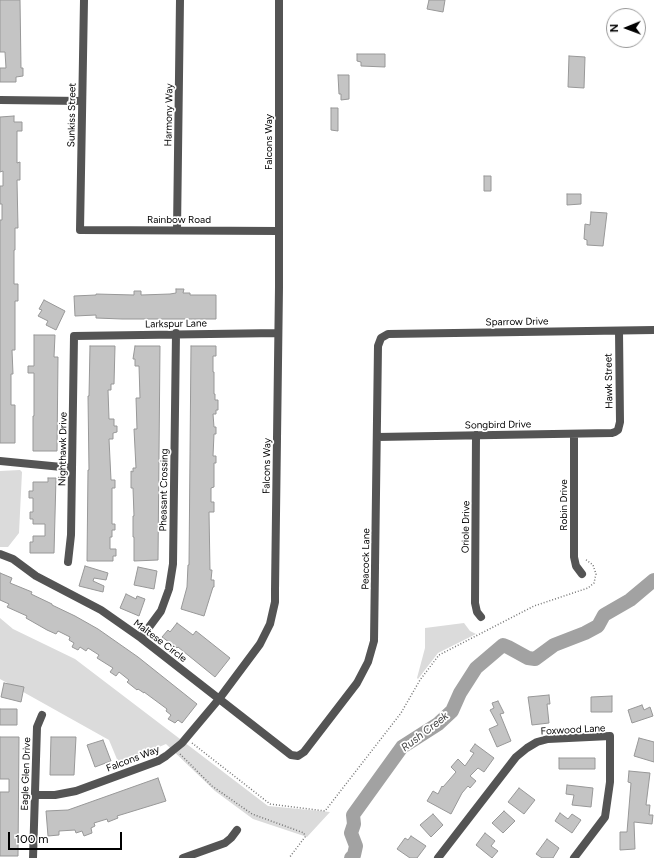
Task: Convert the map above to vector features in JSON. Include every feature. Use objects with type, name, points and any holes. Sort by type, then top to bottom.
[{"type":"street","name":"Sunkiss Street","points":[[80,230],[84,0]]},
{"type":"street","name":"Harmony Way","points":[[177,230],[180,0]]},
{"type":"street","name":"Falcons Way","points":[[35,795],[55,795],[76,791],[158,761],[166,756],[182,743],[219,699],[260,644],[266,634],[273,614],[275,590],[279,231],[279,0]]},
{"type":"street","points":[[0,100],[82,101]]},
{"type":"street","name":"Rainbow Road","points":[[80,230],[279,231]]},
{"type":"street","name":"Sparrow Drive","points":[[381,338],[388,334],[654,330]]},
{"type":"street","name":"Hawk Street","points":[[618,430],[620,422],[619,331]]},
{"type":"street","name":"Larkspur Lane","points":[[74,336],[176,333],[278,333]]},
{"type":"street","name":"Pheasant Crossing","points":[[141,638],[161,611],[169,589],[173,564],[176,333]]},
{"type":"street","name":"Nighthawk Drive","points":[[68,562],[71,535],[74,336]]},
{"type":"street","name":"Peacock Lane","points":[[298,756],[304,752],[357,683],[372,651],[375,632],[378,346],[381,338]]},
{"type":"street","name":"Songbird Drive","points":[[377,437],[612,433],[618,430]]},
{"type":"street","name":"Robin Drive","points":[[574,434],[574,557],[576,566],[582,574]]},
{"type":"street","name":"Oriole Drive","points":[[476,435],[475,603],[477,612],[482,617]]},
{"type":"street","points":[[0,462],[72,468]]},
{"type":"street","name":"Maltese Circle","points":[[0,554],[13,559],[36,576],[101,610],[141,638],[291,755],[298,756]]},
{"type":"street","name":"Eagle Glen Drive","points":[[33,858],[37,727],[42,715]]},
{"type":"street","name":"Foxwood Lane","points":[[438,858],[516,757],[527,748],[537,742],[548,739],[610,736],[610,782],[605,818],[574,858]]},
{"type":"street","points":[[183,858],[225,843],[237,830]]},
{"type":"path","points":[[192,743],[270,804],[325,811],[402,713],[420,680],[439,655],[534,606],[588,588],[594,583],[596,574],[593,565],[585,559]]},
{"type":"path","points":[[180,754],[212,786],[252,814],[304,833],[305,837],[289,858]]},
{"type":"shaded area","points":[[20,470],[22,472],[19,533],[8,547],[0,547],[0,471]]},
{"type":"shaded area","points":[[0,618],[13,629],[75,659],[268,806],[330,812],[307,837],[253,819],[215,791],[166,744],[119,764],[109,740],[0,679]]},
{"type":"shaded area","points":[[464,623],[470,631],[476,634],[438,653],[418,679],[425,648],[425,628]]},
{"type":"building","points":[[0,0],[20,0],[21,68],[23,68],[23,76],[16,77],[16,82],[0,82],[0,68],[6,68],[5,52],[0,52]]},
{"type":"building","points":[[429,0],[445,0],[443,12],[427,9]]},
{"type":"building","points":[[357,54],[385,54],[385,67],[361,66],[361,62],[357,61]]},
{"type":"building","points":[[569,56],[585,57],[584,88],[568,87]]},
{"type":"building","points":[[338,75],[349,75],[349,99],[341,100],[341,94],[339,94]]},
{"type":"building","points":[[331,108],[338,108],[338,131],[331,130]]},
{"type":"building","points":[[14,116],[14,122],[22,122],[22,131],[17,131],[17,163],[20,162],[20,180],[17,180],[18,228],[15,228],[14,284],[18,284],[18,301],[15,301],[15,350],[12,350],[13,374],[11,374],[11,405],[15,405],[15,443],[0,443],[0,220],[2,220],[2,204],[0,204],[0,186],[3,186],[3,171],[0,172],[0,117]]},
{"type":"building","points":[[484,176],[491,176],[491,191],[484,191]]},
{"type":"building","points":[[567,194],[581,194],[581,204],[567,205]]},
{"type":"building","points":[[591,212],[607,213],[603,246],[587,245],[587,240],[584,239],[585,224],[590,225]]},
{"type":"building","points":[[176,289],[184,289],[183,293],[190,293],[190,295],[216,295],[216,319],[122,319],[96,318],[96,315],[75,316],[74,296],[96,294],[134,295],[134,291],[141,291],[141,295],[170,294],[176,293]]},
{"type":"building","points":[[44,300],[65,311],[56,330],[46,325],[48,321],[38,316],[42,310],[39,309]]},
{"type":"building","points":[[34,335],[55,335],[54,357],[58,357],[57,451],[33,451],[34,373],[28,373],[28,366],[34,366]]},
{"type":"building","points":[[90,346],[115,346],[114,384],[111,384],[111,390],[108,390],[109,419],[114,419],[114,426],[117,426],[117,432],[113,433],[113,439],[109,439],[111,480],[115,480],[115,488],[112,488],[112,524],[115,524],[115,530],[112,530],[112,537],[110,537],[110,549],[116,549],[116,556],[113,556],[113,561],[87,561],[89,470],[88,396]]},
{"type":"building","points":[[135,346],[160,346],[158,560],[134,561],[134,516],[131,471],[133,472],[133,468],[136,468],[134,429],[137,429],[136,398],[140,398],[139,366],[135,366],[135,359],[133,359]]},
{"type":"building","points":[[191,346],[216,346],[216,356],[213,356],[213,372],[214,394],[215,400],[218,400],[218,410],[216,410],[216,414],[213,414],[216,434],[214,434],[213,456],[216,456],[216,463],[214,463],[214,487],[211,488],[211,502],[214,502],[214,512],[209,512],[210,570],[212,570],[211,580],[214,580],[214,587],[204,616],[181,609],[187,587],[189,565]]},
{"type":"building","points":[[48,478],[56,478],[54,553],[30,553],[30,542],[33,542],[33,536],[45,536],[45,524],[33,524],[33,519],[30,519],[30,512],[33,512],[33,498],[29,498],[29,491],[33,491],[33,482],[48,482]]},
{"type":"building","points":[[85,566],[108,573],[106,580],[94,578],[93,581],[104,586],[103,592],[79,586]]},
{"type":"building","points":[[138,567],[157,571],[154,589],[134,585]]},
{"type":"building","points":[[0,573],[12,578],[10,583],[32,592],[31,594],[98,629],[138,657],[197,704],[182,723],[178,720],[175,723],[168,719],[171,715],[166,711],[167,709],[144,692],[138,689],[137,690],[127,682],[129,680],[119,672],[116,676],[110,672],[113,668],[97,658],[99,655],[88,648],[86,651],[80,647],[78,650],[72,647],[74,643],[69,640],[70,637],[58,631],[56,634],[47,630],[26,618],[27,616],[7,607],[9,604],[0,600]]},
{"type":"building","points":[[126,594],[136,599],[137,596],[145,599],[139,616],[120,608]]},
{"type":"building","points":[[177,623],[193,635],[196,631],[230,658],[215,677],[178,647],[177,648],[162,637],[168,630],[170,632]]},
{"type":"building","points":[[4,683],[24,687],[21,702],[1,697]]},
{"type":"building","points":[[549,695],[550,704],[547,704],[549,723],[532,725],[528,697]]},
{"type":"building","points":[[612,696],[612,712],[591,712],[591,697]]},
{"type":"building","points":[[498,701],[504,713],[500,714],[511,741],[497,747],[489,729],[498,725],[490,710],[494,708],[492,703]]},
{"type":"building","points":[[642,705],[644,710],[650,707],[653,716],[632,723],[628,710]]},
{"type":"building","points":[[0,709],[17,709],[17,725],[0,725]]},
{"type":"building","points":[[0,737],[19,737],[18,856],[0,856],[0,792],[9,792],[9,779],[0,779]]},
{"type":"building","points":[[51,737],[76,737],[74,775],[50,775]]},
{"type":"building","points":[[639,738],[654,742],[654,762],[634,756]]},
{"type":"building","points":[[103,740],[111,761],[95,767],[87,745]]},
{"type":"building","points":[[475,744],[494,758],[484,772],[478,768],[470,776],[476,781],[470,788],[468,786],[462,793],[451,814],[427,801],[433,791],[438,794],[442,786],[443,787],[456,772],[451,767],[458,759],[465,766],[474,753],[470,751]]},
{"type":"building","points":[[559,758],[595,758],[595,769],[559,769]]},
{"type":"building","points":[[629,771],[650,773],[646,805],[650,805],[649,815],[653,815],[652,824],[634,822],[635,849],[620,850],[620,832],[627,832],[631,783],[628,782]]},
{"type":"building","points":[[158,778],[166,801],[117,816],[118,818],[108,822],[107,819],[94,823],[95,826],[91,828],[92,833],[84,836],[82,831],[76,833],[75,830],[59,831],[59,835],[48,836],[46,811],[68,810]]},
{"type":"building","points":[[567,785],[593,788],[591,807],[572,805],[574,795],[566,794]]},
{"type":"building","points":[[519,788],[535,800],[524,814],[508,802]]},
{"type":"building","points":[[504,811],[515,821],[503,833],[492,823]]},
{"type":"building","points":[[560,813],[568,819],[572,814],[581,820],[572,833],[555,821]]},
{"type":"building","points":[[433,814],[443,825],[431,837],[420,825]]},
{"type":"building","points":[[485,833],[495,841],[491,846],[498,851],[492,858],[476,845]]},
{"type":"building","points":[[411,836],[426,846],[417,858],[410,858],[397,849],[405,838],[408,840]]},
{"type":"building","points":[[547,839],[559,848],[553,858],[542,858],[536,854]]},
{"type":"waterway","name":"Rush Creek","points":[[351,858],[354,855],[356,846],[351,833],[354,824],[353,815],[402,747],[438,724],[452,711],[460,693],[476,668],[503,645],[528,658],[535,659],[554,645],[585,633],[598,626],[604,615],[630,600],[654,580]]}]
